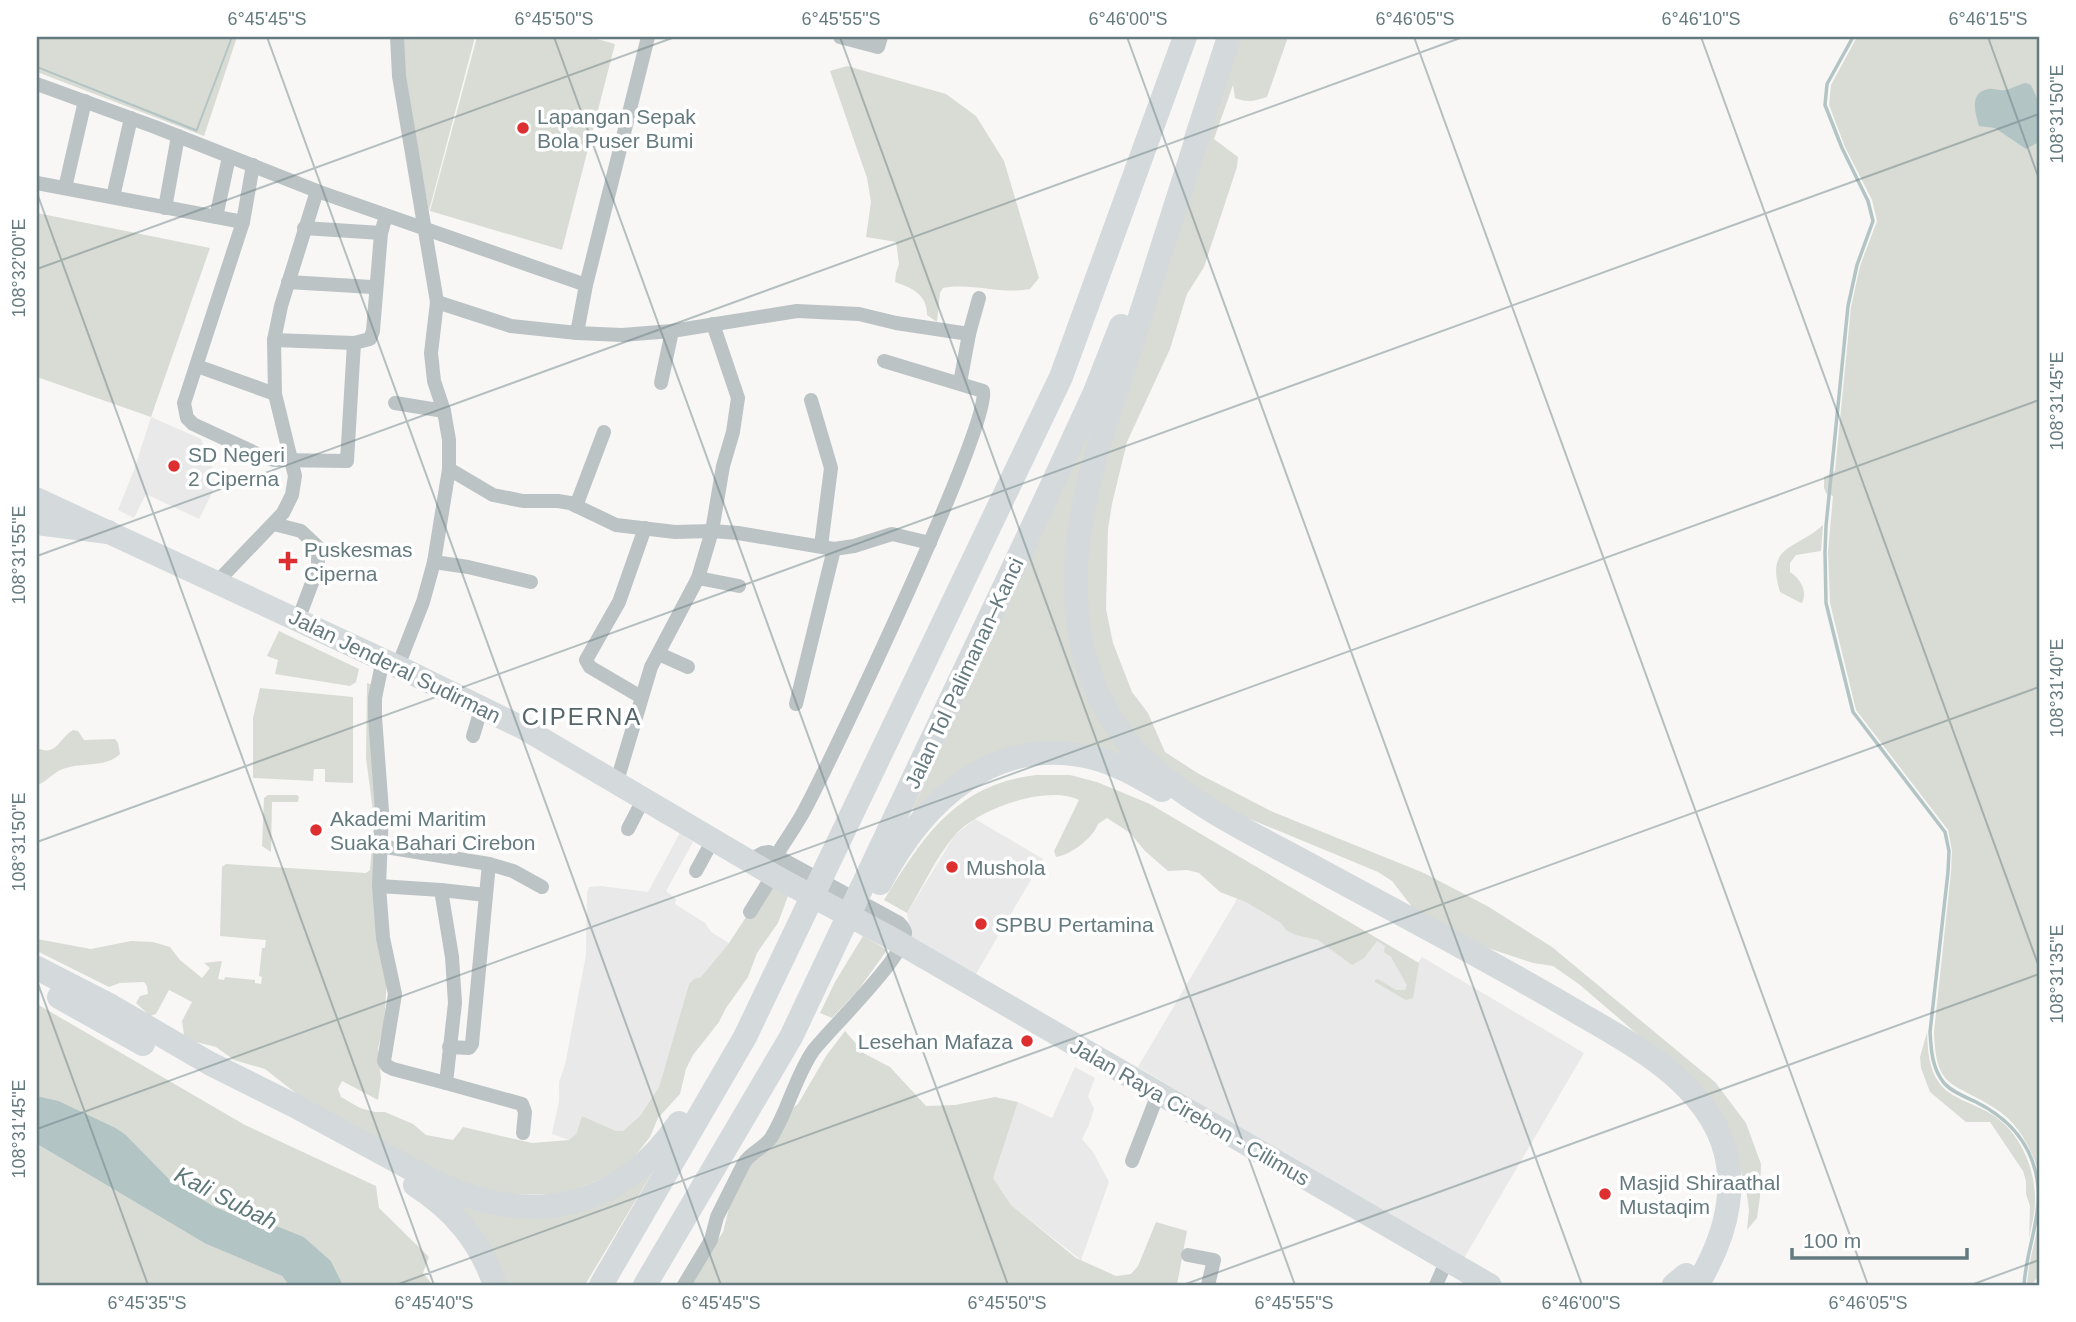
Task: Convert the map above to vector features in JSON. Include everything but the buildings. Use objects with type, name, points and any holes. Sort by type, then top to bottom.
[{"type":"highway","name":"Jalan Tol Palimanan–Kanci","points":[[601,1285],[745,1037],[1061,377],[1185,37]]},
{"type":"highway","name":"Jalan Tol Palimanan–Kanci","points":[[645,1285],[791,1037],[1095,392],[1202,126],[1229,37]]},
{"type":"highway","points":[[1202,126],[1100,438],[1081,517],[1074,580],[1075,610],[1083,654],[1097,692],[1117,727],[1134,749],[1175,787],[1233,822],[1561,1002],[1653,1060],[1690,1090],[1719,1132],[1730,1167],[1729,1209],[1710,1264],[1689,1283]]},
{"type":"highway","name":"Jalan Jenderal Sudirman","points":[[37,499],[482,706],[617,781],[750,860],[778,867]]},
{"type":"highway","points":[[37,523],[108,532]]},
{"type":"highway","points":[[791,1037],[833,971],[890,863],[920,823],[965,779],[986,766],[1027,754],[1094,758],[1138,776],[1272,853],[1651,1075],[1678,1098],[1707,1139],[1715,1186],[1714,1207],[1689,1283]]},
{"type":"highway","name":"Jalan Raya Cirebon - Cilimus","points":[[778,867],[897,935],[1457,1272],[1490,1285]]},
{"type":"highway","points":[[37,968],[111,1006],[209,1063],[441,1185],[465,1196],[509,1206],[555,1206],[576,1202],[618,1184],[639,1169],[664,1145],[753,1019]]},
{"type":"highway","points":[[37,985],[263,1108],[416,1186],[438,1201],[467,1229],[478,1245],[495,1285]]},
{"type":"street","points":[[397,37],[399,76],[437,302],[431,353],[434,382],[444,411],[449,440],[449,469],[434,562],[423,602],[390,663],[375,698],[382,811],[379,886],[383,938],[395,993],[384,1061],[393,1069],[522,1104],[525,1112],[523,1133]]},
{"type":"street","points":[[577,333],[586,285],[648,37]]},
{"type":"street","points":[[840,37],[878,47],[881,37]]},
{"type":"street","points":[[37,84],[426,231],[586,285]]},
{"type":"street","points":[[65,188],[85,101]]},
{"type":"street","points":[[113,197],[131,118]]},
{"type":"street","points":[[165,208],[178,136]]},
{"type":"street","points":[[216,216],[229,157]]},
{"type":"street","points":[[253,165],[243,222],[184,403],[187,418],[193,424],[264,457],[345,462],[348,460],[354,343]]},
{"type":"street","points":[[37,183],[243,222]]},
{"type":"street","points":[[217,582],[274,524],[289,505],[292,495],[295,476],[275,394],[272,361],[274,340],[288,282],[317,191]]},
{"type":"street","points":[[274,340],[354,343],[372,337],[381,233],[386,216]]},
{"type":"street","points":[[304,228],[381,233]]},
{"type":"street","points":[[288,282],[372,287]]},
{"type":"street","points":[[960,383],[979,298]]},
{"type":"street","points":[[437,302],[512,326],[577,333],[622,335],[672,331],[797,311],[839,312],[969,334]]},
{"type":"street","points":[[617,781],[651,667],[698,578],[712,531],[723,466],[733,432],[738,398],[713,324]]},
{"type":"street","points":[[662,383],[672,331]]},
{"type":"street","points":[[750,912],[778,867],[896,621],[956,483],[983,410],[983,391],[884,361]]},
{"type":"street","points":[[197,366],[275,394]]},
{"type":"street","points":[[796,704],[828,548],[831,468],[811,400]]},
{"type":"street","points":[[395,404],[444,411]]},
{"type":"street","points":[[576,506],[604,432]]},
{"type":"street","points":[[449,469],[478,487],[508,499],[538,503],[558,501],[576,506],[616,525],[675,532],[712,531],[828,548],[854,546],[892,534],[930,543]]},
{"type":"street","points":[[274,524],[301,531],[318,547],[318,567],[298,620]]},
{"type":"street","points":[[641,697],[590,667],[586,660],[619,602],[645,528]]},
{"type":"street","points":[[434,562],[531,582]]},
{"type":"street","points":[[698,578],[739,586]]},
{"type":"street","points":[[659,654],[688,667]]},
{"type":"street","points":[[473,736],[482,706]]},
{"type":"street","points":[[628,829],[644,797]]},
{"type":"street","points":[[696,871],[714,838]]},
{"type":"street","points":[[380,846],[489,864],[513,871],[542,887]]},
{"type":"street","points":[[449,1046],[469,1048],[472,1044],[489,864]]},
{"type":"street","points":[[379,886],[486,895]]},
{"type":"street","points":[[441,890],[455,979],[446,1083]]},
{"type":"street","points":[[684,1285],[710,1240],[717,1217],[744,1163],[749,1155],[769,1141],[813,1052],[861,998],[897,935]]},
{"type":"street","points":[[1132,1161],[1158,1094]]},
{"type":"street","points":[[1188,1255],[1214,1260],[1208,1285]]},
{"type":"street","points":[[1436,1285],[1457,1272]]},
{"type":"shaded area","points":[[37,37],[237,37],[204,136],[37,72]]},
{"type":"shaded area","points":[[231,37],[197,132],[37,68],[196,129]]},
{"type":"shaded area","points":[[403,37],[475,37],[429,211],[406,92]]},
{"type":"shaded area","name":"Lapangan Sepak Bola Puser Bumi","points":[[477,37],[590,37],[615,44],[562,250],[430,211]]},
{"type":"shaded area","points":[[1238,37],[1288,37],[1267,97],[1251,101],[1239,100],[1235,98],[1233,85],[1214,139],[1238,157],[1237,167],[1204,267],[1187,294],[1170,349],[1127,442],[1112,504],[1108,529],[1106,609],[1113,643],[1132,692],[1148,713],[1165,752],[1199,774],[1273,812],[1424,873],[1489,907],[1552,947],[1715,1082],[1746,1123],[1761,1164],[1757,1218],[1747,1230],[1749,1210],[1746,1189],[1731,1137],[1664,1057],[1580,985],[1553,966],[1533,963],[1482,946],[1416,912],[1392,881],[1378,872],[1233,812],[1163,765],[1119,715],[1086,635],[1088,517]]},
{"type":"shaded area","points":[[1857,37],[2039,37],[2039,1173],[2027,1144],[2010,1120],[1949,1081],[1938,1065],[1934,1032],[1951,872],[1952,851],[1948,830],[1856,710],[1830,603],[1828,552],[1833,496],[1826,493],[1824,477],[1835,471],[1851,307],[1860,266],[1877,221],[1872,200],[1845,147],[1829,105],[1831,85]]},
{"type":"shaded area","points":[[847,66],[946,94],[976,116],[1004,161],[1039,278],[1030,289],[1008,291],[965,286],[943,288],[937,322],[927,315],[924,302],[917,293],[895,282],[899,264],[896,242],[866,237],[871,202],[867,178],[830,71]]},
{"type":"shaded area","points":[[2026,83],[2031,85],[2039,103],[2039,142],[2026,149],[1995,128],[1979,126],[1975,104],[1982,91],[2005,90]]},
{"type":"shaded area","points":[[37,213],[210,248],[151,417],[37,377]]},
{"type":"shaded area","points":[[1104,386],[1072,637],[1156,778],[1042,746],[918,813],[912,810],[1001,620]]},
{"type":"shaded area","name":"SD Negeri 2 Ciperna","points":[[151,417],[201,439],[212,463],[214,489],[199,519],[146,494],[134,518],[118,510]]},
{"type":"shaded area","points":[[1823,525],[1821,551],[1796,555],[1790,563],[1790,572],[1800,581],[1803,590],[1802,603],[1780,592],[1776,576],[1777,565],[1786,550]]},
{"type":"shaded area","points":[[279,631],[359,669],[356,682],[350,686],[275,674],[278,660],[267,656]]},
{"type":"shaded area","points":[[367,683],[373,685],[375,922],[387,979],[384,1024],[378,1048],[381,1079],[378,1100],[342,1081],[338,1089],[341,1097],[360,1108],[385,1112],[413,1124],[426,1135],[453,1140],[463,1127],[532,1143],[569,1140],[576,1134],[582,1116],[616,1131],[623,1131],[640,1116],[659,1087],[689,984],[701,977],[729,943],[767,885],[788,896],[778,923],[757,953],[748,977],[719,1022],[693,1055],[686,1069],[680,1094],[658,1118],[650,1137],[624,1170],[564,1194],[483,1195],[302,1098],[265,1069],[234,1060],[216,1047],[192,1041],[184,1035],[182,1021],[192,1002],[169,990],[156,1014],[150,1016],[136,1003],[140,996],[148,994],[144,982],[120,983],[109,987],[37,951],[37,939],[91,949],[131,941],[153,942],[170,947],[180,960],[202,978],[210,968],[204,963],[222,961],[218,979],[224,980],[225,977],[255,980],[255,983],[261,984],[262,977],[259,976],[262,948],[265,948],[266,940],[220,936],[222,867],[226,864],[366,873],[370,870],[374,819],[366,758]]},
{"type":"shaded area","points":[[260,688],[353,697],[353,783],[325,782],[325,769],[314,769],[313,781],[253,778],[253,718]]},
{"type":"shaded area","points":[[73,730],[78,731],[84,740],[115,739],[120,754],[101,763],[61,769],[37,785],[37,748],[53,749]]},
{"type":"shaded area","points":[[1036,775],[1070,775],[1097,782],[1150,804],[1419,963],[1413,998],[1406,1000],[1375,982],[1378,979],[1396,990],[1405,990],[1407,985],[1391,957],[1384,952],[1385,946],[1377,941],[1364,958],[1352,965],[1318,940],[1296,935],[1246,902],[1220,892],[1199,873],[1187,870],[1168,871],[1145,851],[1130,833],[1107,818],[1098,824],[1081,845],[1056,857],[1054,851],[1079,800],[1065,796],[1032,797],[980,816],[966,825],[948,844],[907,913],[884,900],[928,835],[963,802],[984,789],[1008,780]]},
{"type":"shaded area","points":[[268,795],[299,797],[298,802],[272,802],[271,852],[262,846],[264,798]]},
{"type":"shaded area","points":[[975,819],[1043,859],[973,979],[912,943],[907,913],[955,835]]},
{"type":"shaded area","points":[[680,833],[693,842],[666,891],[676,899],[675,904],[705,923],[711,932],[729,943],[701,977],[689,984],[659,1087],[640,1116],[623,1131],[616,1131],[582,1116],[576,1134],[569,1140],[552,1134],[559,1101],[559,1082],[565,1065],[586,955],[589,887],[648,892]]},
{"type":"shaded area","points":[[1256,867],[1418,963],[1422,957],[1584,1053],[1463,1260],[1138,1067]]},
{"type":"shaded area","points":[[863,936],[887,950],[859,989],[832,1018],[820,1013],[835,982]]},
{"type":"shaded area","points":[[37,1004],[245,1125],[376,1186],[379,1208],[429,1257],[423,1273],[433,1285],[343,1285],[331,1261],[304,1237],[257,1218],[235,1215],[215,1207],[171,1181],[116,1128],[59,1101],[37,1096]]},
{"type":"shaded area","points":[[845,1031],[865,1054],[890,1067],[926,1106],[955,1105],[995,1097],[1018,1102],[993,1178],[1011,1205],[1076,1258],[1116,1276],[1131,1274],[1138,1266],[1156,1222],[1187,1231],[1177,1285],[690,1285],[723,1232],[732,1196],[754,1158],[772,1148],[794,1107]]},
{"type":"shaded area","points":[[1927,1032],[1931,1065],[1944,1089],[1997,1118],[2023,1149],[2032,1175],[2035,1202],[2029,1239],[2030,1206],[2023,1171],[1990,1122],[1966,1122],[1930,1092],[1920,1057]]},
{"type":"shaded area","points":[[1075,1067],[1095,1078],[1088,1096],[1094,1109],[1082,1139],[1093,1152],[1109,1182],[1081,1260],[1011,1205],[992,1177],[1018,1102],[1052,1118]]},
{"type":"shaded area","points":[[37,1096],[59,1101],[116,1128],[171,1181],[215,1207],[235,1215],[257,1218],[304,1237],[331,1261],[343,1285],[289,1285],[282,1276],[206,1244],[37,1144]]},
{"type":"shaded area","points":[[37,1144],[206,1244],[282,1276],[289,1285],[37,1285]]},
{"type":"shaded area","points":[[658,1163],[585,1285],[500,1285],[433,1189],[508,1215]]},
{"type":"shaded area","points":[[2039,1221],[2039,1276],[2031,1285],[2027,1285],[2029,1266]]},
{"type":"waterway","points":[[1853,37],[1827,84],[1825,105],[1868,201],[1873,221],[1857,265],[1848,306],[1826,526],[1826,603],[1853,712],[1945,832],[1949,851],[1948,872],[1930,1032],[1932,1052],[1937,1071],[1944,1083],[1955,1092],[1988,1108],[2008,1124],[2024,1143],[2034,1166],[2038,1206],[2024,1285]]},
{"type":"place","name":"Lapangan Sepak Bola Puser Bumi","points":[[523,128]]},
{"type":"place","name":"SD Negeri 2 Ciperna","points":[[174,466]]},
{"type":"place","name":"Puskesmas Ciperna","points":[[288,561]]},
{"type":"place","name":"Akademi Maritim Suaka Bahari Cirebon","points":[[316,830]]},
{"type":"place","name":"Mushola","points":[[952,867]]},
{"type":"place","name":"SPBU Pertamina","points":[[981,924]]},
{"type":"place","name":"Lesehan Mafaza","points":[[1027,1041]]},
{"type":"place","name":"Masjid Shiraathal Mustaqim","points":[[1605,1194]]},
{"type":"district","name":"CIPERNA","points":[[582,716]]},
{"type":"water label","name":"Kali Subah","points":[[226,1198]]}]
